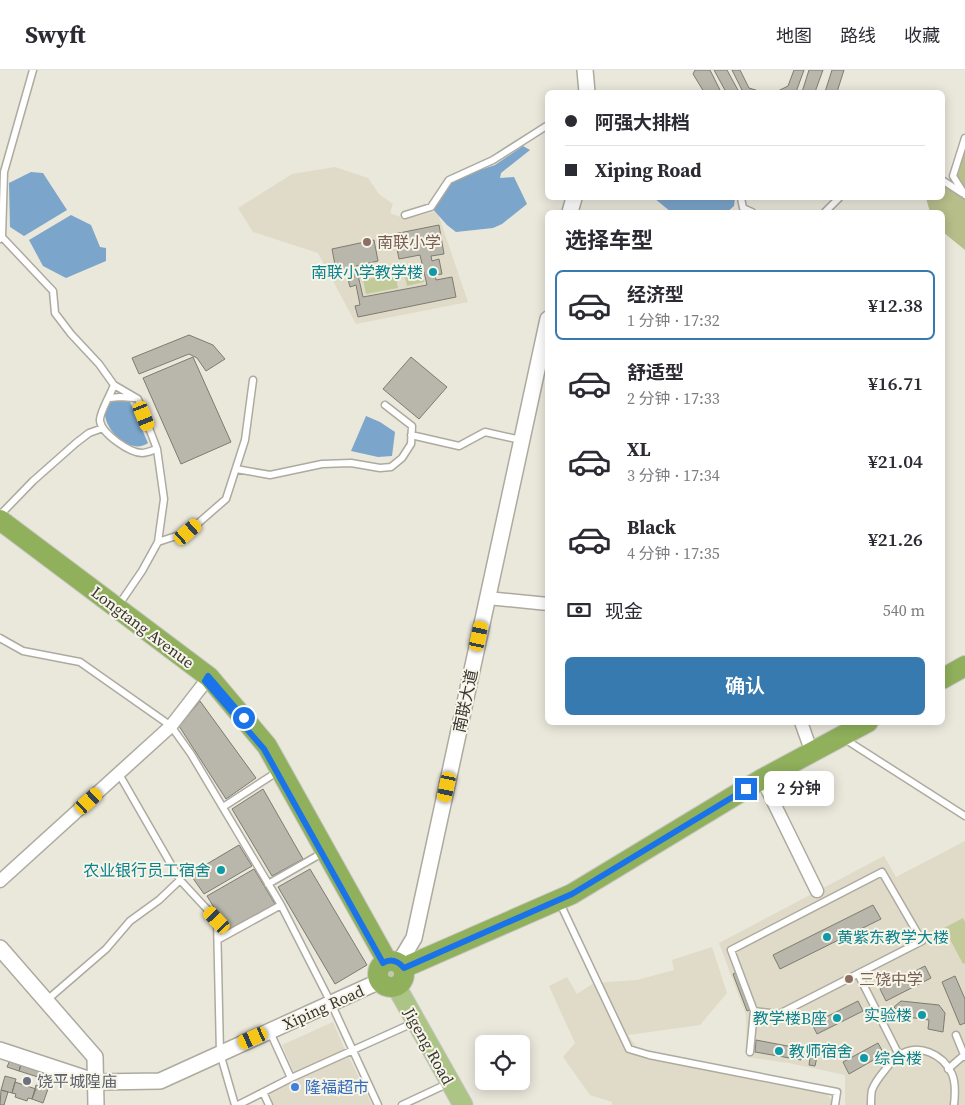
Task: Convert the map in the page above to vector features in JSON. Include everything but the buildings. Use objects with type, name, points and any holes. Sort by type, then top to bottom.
[{"type":"highway","name":"Longtang Avenue","points":[[0,520],[115,610]]},
{"type":"highway","name":"Longtang Avenue","points":[[0,527],[207,679],[264,749],[279,771],[391,970]]},
{"type":"highway","points":[[945,677],[965,666]]},
{"type":"highway","name":"Xiping Road","points":[[391,970],[580,889],[762,779],[842,738],[863,725]]},
{"type":"main road","name":"Jigeng Road","points":[[391,970],[416,1022],[463,1105]]},
{"type":"street","points":[[585,70],[587,90]]},
{"type":"street","name":"南联大道","points":[[391,970],[414,938],[521,440],[542,374],[545,346]]},
{"type":"street","points":[[487,598],[545,604]]},
{"type":"street","points":[[0,881],[171,726],[207,679]]},
{"type":"street","points":[[802,725],[812,753]]},
{"type":"street","points":[[762,779],[819,896]]},
{"type":"street","points":[[0,948],[95,1057],[96,1105]]},
{"type":"street","name":"Xiping Road","points":[[0,1050],[96,1082],[160,1081],[331,1003],[391,970]]},
{"type":"lane","points":[[33,70],[4,172],[1,238],[53,291],[55,313],[71,334],[99,364],[114,385],[138,399],[157,449],[164,499],[158,542],[142,571],[115,610]]},
{"type":"lane","points":[[405,215],[431,206],[449,180],[493,160],[545,126]]},
{"type":"lane","points":[[965,138],[953,176],[965,195]]},
{"type":"lane","points":[[945,182],[965,195]]},
{"type":"lane","points":[[741,200],[743,208],[748,210]]},
{"type":"lane","points":[[828,210],[837,200]]},
{"type":"lane","points":[[158,542],[188,532],[226,499],[245,440],[254,380]]},
{"type":"lane","points":[[114,385],[110,398],[101,414],[100,420],[103,428],[118,442],[136,452],[143,453],[157,449]]},
{"type":"lane","points":[[110,398],[120,396],[138,399]]},
{"type":"lane","points":[[236,469],[270,475],[322,464],[351,463],[380,468],[391,467],[402,458],[411,444],[412,426],[386,405]]},
{"type":"lane","points":[[0,515],[33,481],[89,432],[103,428]]},
{"type":"lane","points":[[411,435],[459,446],[485,432],[521,440]]},
{"type":"lane","points":[[0,638],[23,651],[80,662],[171,726],[191,754],[281,905],[331,1003],[378,1105]]},
{"type":"lane","points":[[842,738],[965,816]]},
{"type":"lane","points":[[223,807],[279,771]]},
{"type":"lane","points":[[119,774],[180,880],[217,920],[219,939],[220,1054],[236,1105],[416,1022]]},
{"type":"lane","points":[[268,884],[324,852]]},
{"type":"lane","points":[[750,1052],[754,1011],[731,950],[819,896],[882,872],[922,941],[779,1014],[754,1011]]},
{"type":"lane","points":[[47,1000],[106,949],[130,921],[158,900],[180,880]]},
{"type":"lane","points":[[558,900],[629,1049],[649,1055],[837,1092],[836,1105]]},
{"type":"lane","points":[[219,939],[281,905]]},
{"type":"lane","points":[[858,974],[899,1055]]},
{"type":"lane","points":[[270,1031],[291,1078]]},
{"type":"lane","points":[[948,1069],[964,1057],[956,1035]]},
{"type":"lane","points":[[871,1105],[872,1090],[877,1079],[899,1055],[911,1050],[925,1050],[936,1055],[948,1069],[953,1076],[954,1105]]},
{"type":"lane","points":[[402,1105],[450,1083]]},
{"type":"lane","points":[[263,1092],[269,1105]]},
{"type":"shaded area","name":"南联小学","points":[[335,167],[368,178],[379,194],[393,204],[390,213],[406,219],[437,211],[468,302],[356,324],[318,253],[253,232],[238,208],[292,174]]},
{"type":"shaded area","name":"三饶中学","points":[[965,841],[965,1105],[845,1105],[845,1075],[789,1063],[747,1057],[746,1015],[719,943],[884,856],[896,877]]},
{"type":"shaded area","points":[[712,947],[727,993],[700,1025],[628,1035],[640,1052],[825,1092],[835,1105],[612,1105],[612,1102],[590,1095],[563,1057],[575,1043],[549,986],[567,977],[577,994],[594,983],[637,980],[674,970],[672,960]]},
{"type":"shaded area","points":[[333,1022],[345,1050],[294,1073],[282,1045]]},
{"type":"shaded area","points":[[347,1053],[372,1105],[274,1105],[268,1091]]},
{"type":"green space","points":[[965,138],[965,250],[945,234],[945,210],[929,210],[927,200],[945,200],[945,180],[963,194],[953,176]]},
{"type":"green space","points":[[421,269],[424,282],[407,286],[404,272]]},
{"type":"green space","points":[[395,274],[398,288],[366,294],[363,280]]},
{"type":"green space","points":[[963,918],[965,922],[965,963],[963,964],[944,928]]},
{"type":"green space","points":[[391,964],[401,975],[400,979],[389,984],[386,983],[381,975],[383,969]]},
{"type":"water","points":[[523,146],[530,150],[501,173],[500,178],[514,177],[527,204],[502,224],[493,228],[456,232],[431,207],[450,180],[495,165]]},
{"type":"water","points":[[31,172],[43,173],[67,210],[24,236],[10,227],[9,183]]},
{"type":"water","points":[[656,200],[735,200],[734,206],[729,210],[669,210]]},
{"type":"water","points":[[71,215],[91,225],[100,247],[106,248],[106,261],[66,278],[43,266],[29,240]]},
{"type":"water","points":[[121,400],[130,402],[148,443],[138,446],[128,444],[118,438],[110,429],[105,410],[110,403]]},
{"type":"water","points":[[366,416],[380,422],[395,432],[392,456],[378,457],[351,451]]},
{"type":"place","name":"南联小学","points":[[367,242]]},
{"type":"place","name":"南联小学教学楼","points":[[433,272]]},
{"type":"place","name":"农业银行员工宿舍","points":[[221,870]]},
{"type":"place","name":"黄紫东教学大楼","points":[[827,937]]},
{"type":"place","name":"三饶中学","points":[[849,979]]},
{"type":"place","name":"实验楼","points":[[922,1015]]},
{"type":"place","name":"教学楼B座","points":[[837,1018]]},
{"type":"place","name":"教师宿舍","points":[[779,1051]]},
{"type":"place","name":"综合楼","points":[[864,1058]]},
{"type":"place","name":"饶平城隍庙","points":[[27,1081]]},
{"type":"place","name":"隆福超市","points":[[295,1087]]},
{"type":"route","points":[[244,718],[208,676],[205,681],[264,749],[383,963],[391,960],[399,962],[404,968],[572,894],[746,789]]}]
